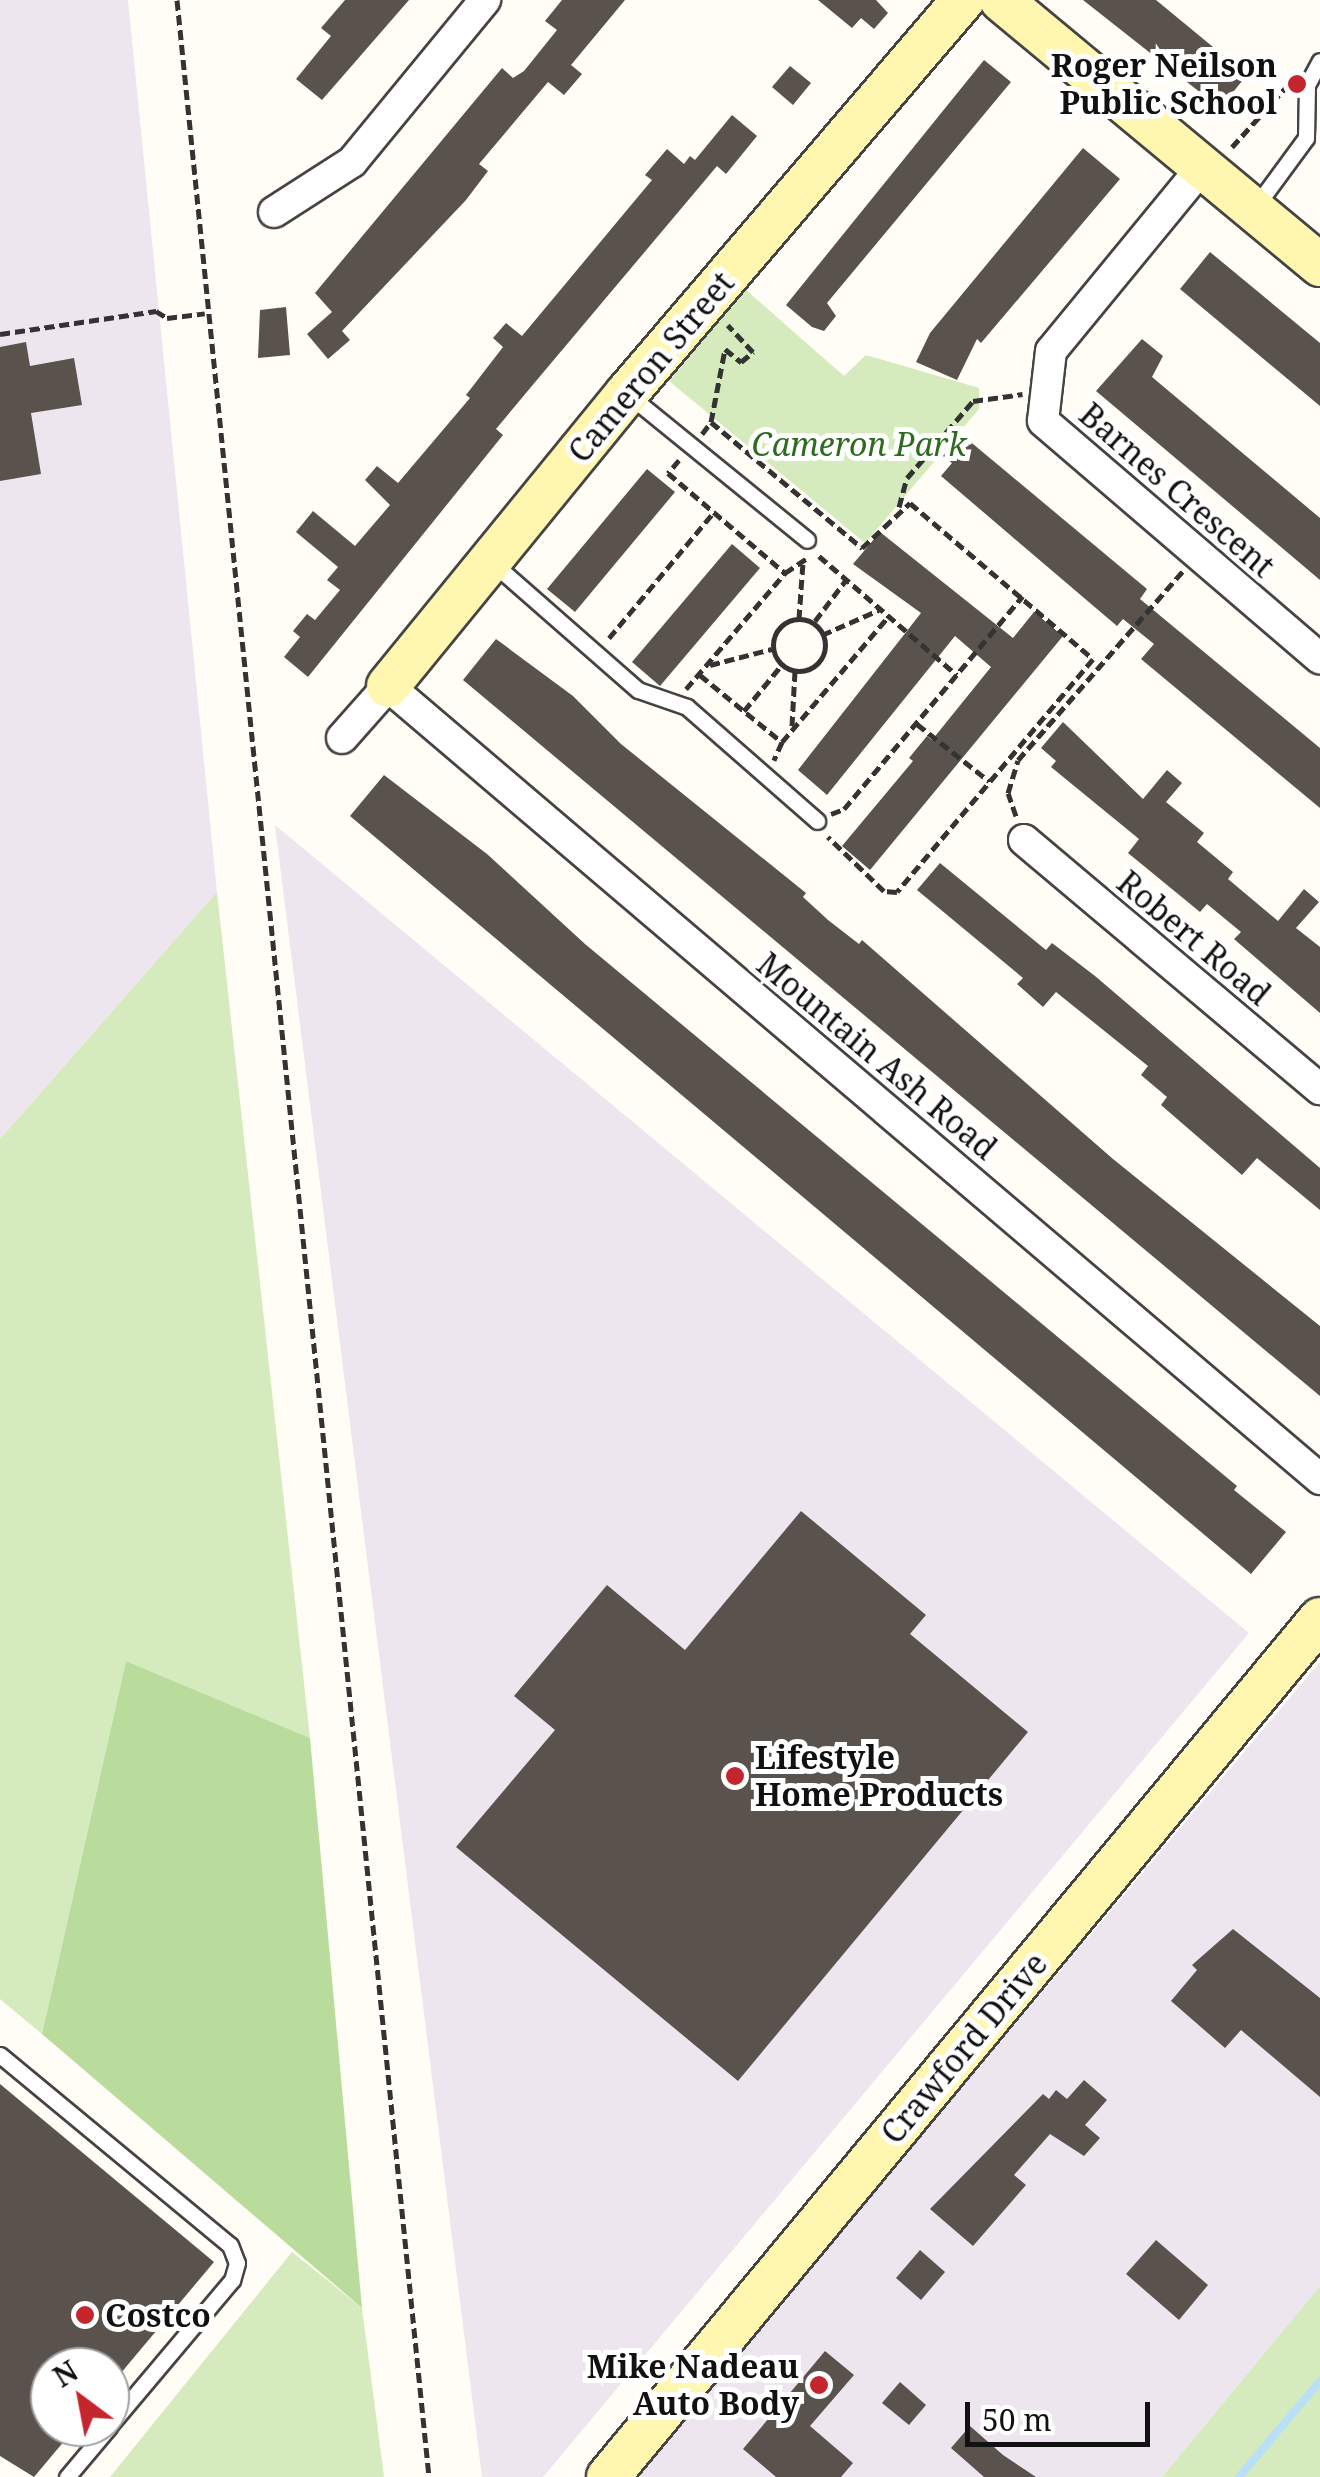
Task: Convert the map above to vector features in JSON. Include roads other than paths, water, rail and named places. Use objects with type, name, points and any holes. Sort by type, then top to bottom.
[{"type":"street","points":[[274,212],[352,162],[485,0]]},
{"type":"street","name":"Cameron Street","points":[[342,738],[626,394],[963,0]]},
{"type":"street","points":[[1001,0],[1216,158],[1254,209],[1320,264]]},
{"type":"street","name":"Barnes Crescent","points":[[1216,158],[1050,351],[1042,421],[1320,658]]},
{"type":"street","name":"Mountain Ash Road","points":[[388,686],[1320,1479]]},
{"type":"street","name":"Robert Road","points":[[1024,840],[1320,1089]]},
{"type":"street","name":"Crawford Drive","points":[[608,2477],[1320,1619]]},
{"type":"lane","points":[[1254,209],[1306,138],[1307,85],[1320,61]]},
{"type":"lane","points":[[626,394],[811,546]]},
{"type":"lane","points":[[491,562],[638,690],[687,707],[816,821]]},
{"type":"lane","points":[[0,2055],[230,2245],[237,2264],[232,2280],[130,2401]]},
{"type":"lane","points":[[66,2477],[91,2447]]},
{"type":"waterway","points":[[1239,2477],[1320,2381]]},
{"type":"place","name":"Roger Neilson Public School","points":[[1297,84]]},
{"type":"place","name":"Lifestyle Home Products","points":[[735,1776]]},
{"type":"place","name":"Costco","points":[[85,2315]]},
{"type":"place","name":"Mike Nadeau Auto Body","points":[[819,2385]]},
{"type":"park label","name":"Cameron Park","points":[[859,444]]}]
